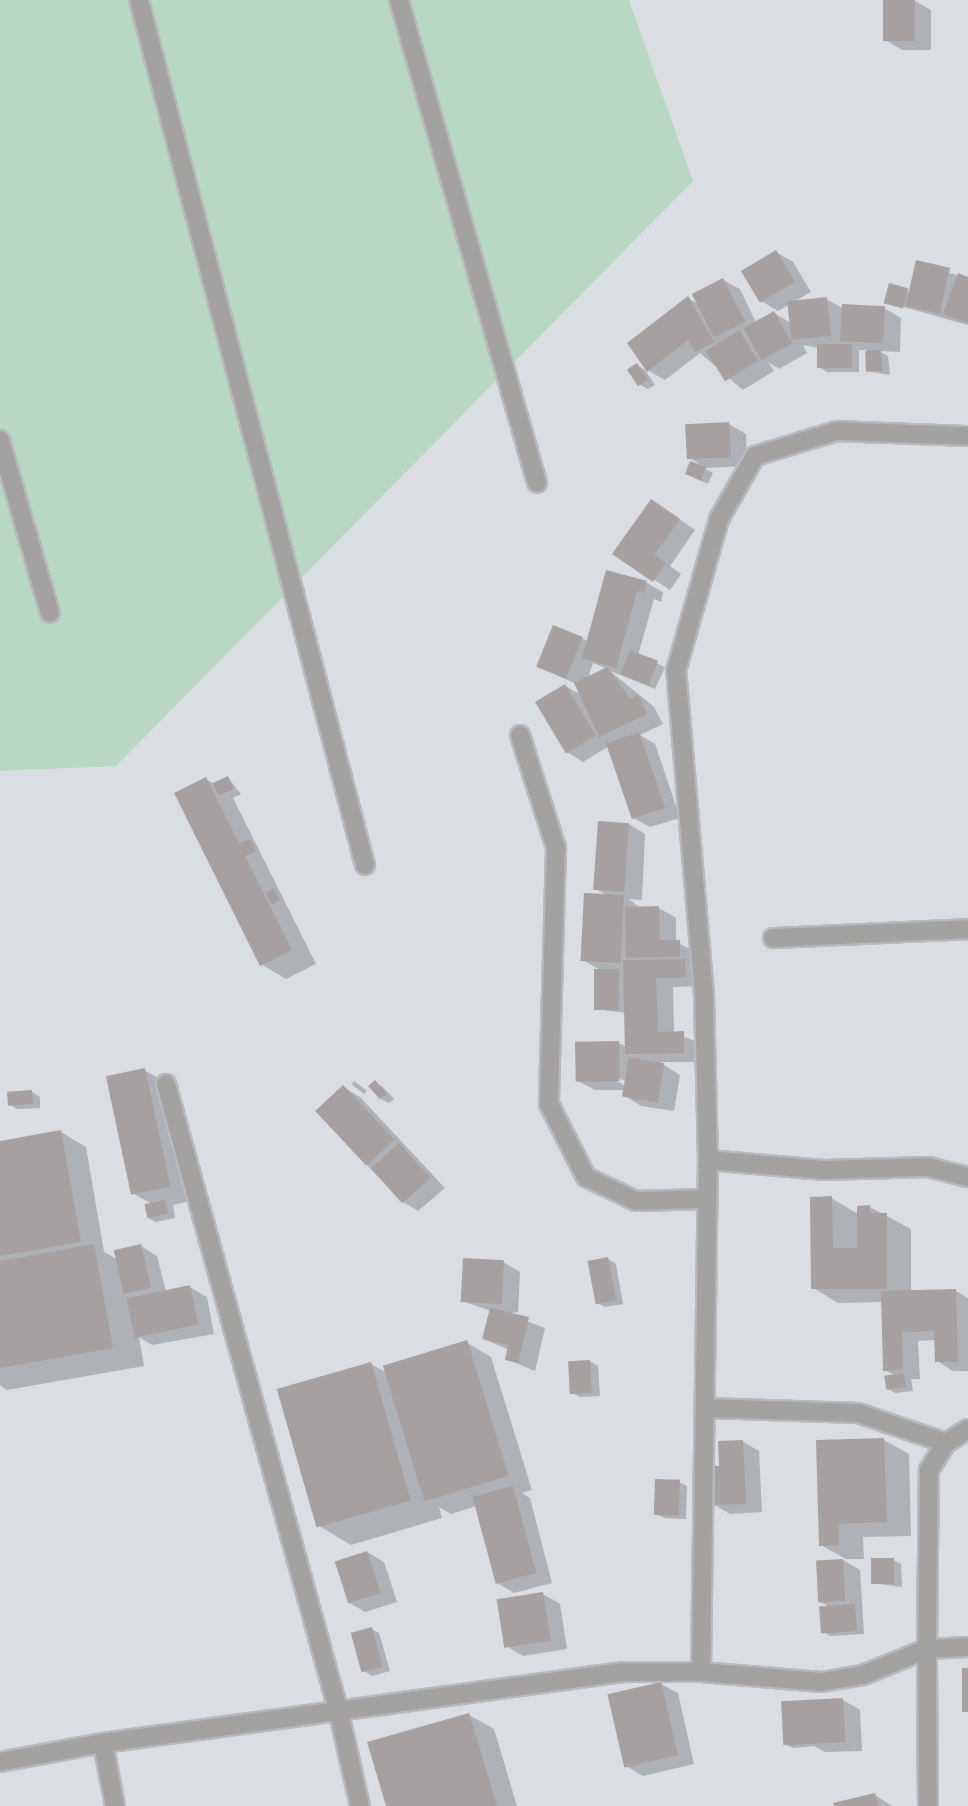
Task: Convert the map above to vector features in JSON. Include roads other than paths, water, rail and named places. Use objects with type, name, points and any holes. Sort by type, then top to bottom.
[{"type":"street","points":[[139,0],[365,865]]},
{"type":"street","points":[[399,0],[537,484]]},
{"type":"street","points":[[701,1672],[709,1160],[704,995],[676,671],[719,519],[755,456],[837,431],[968,436]]},
{"type":"street","points":[[0,440],[50,612]]},
{"type":"street","points":[[520,735],[556,848],[549,1104],[586,1177],[636,1201],[707,1199]]},
{"type":"street","points":[[773,938],[968,929]]},
{"type":"street","points":[[166,1084],[339,1713],[360,1806]]},
{"type":"street","points":[[709,1160],[824,1170],[928,1167],[968,1177]]},
{"type":"street","points":[[706,1408],[858,1413],[946,1443]]},
{"type":"street","points":[[928,1806],[929,1470],[946,1443],[968,1429]]},
{"type":"street","points":[[0,1762],[103,1743],[339,1713],[623,1672],[701,1672],[822,1682],[863,1675],[927,1649],[968,1647]]},
{"type":"street","points":[[103,1743],[115,1806]]}]
